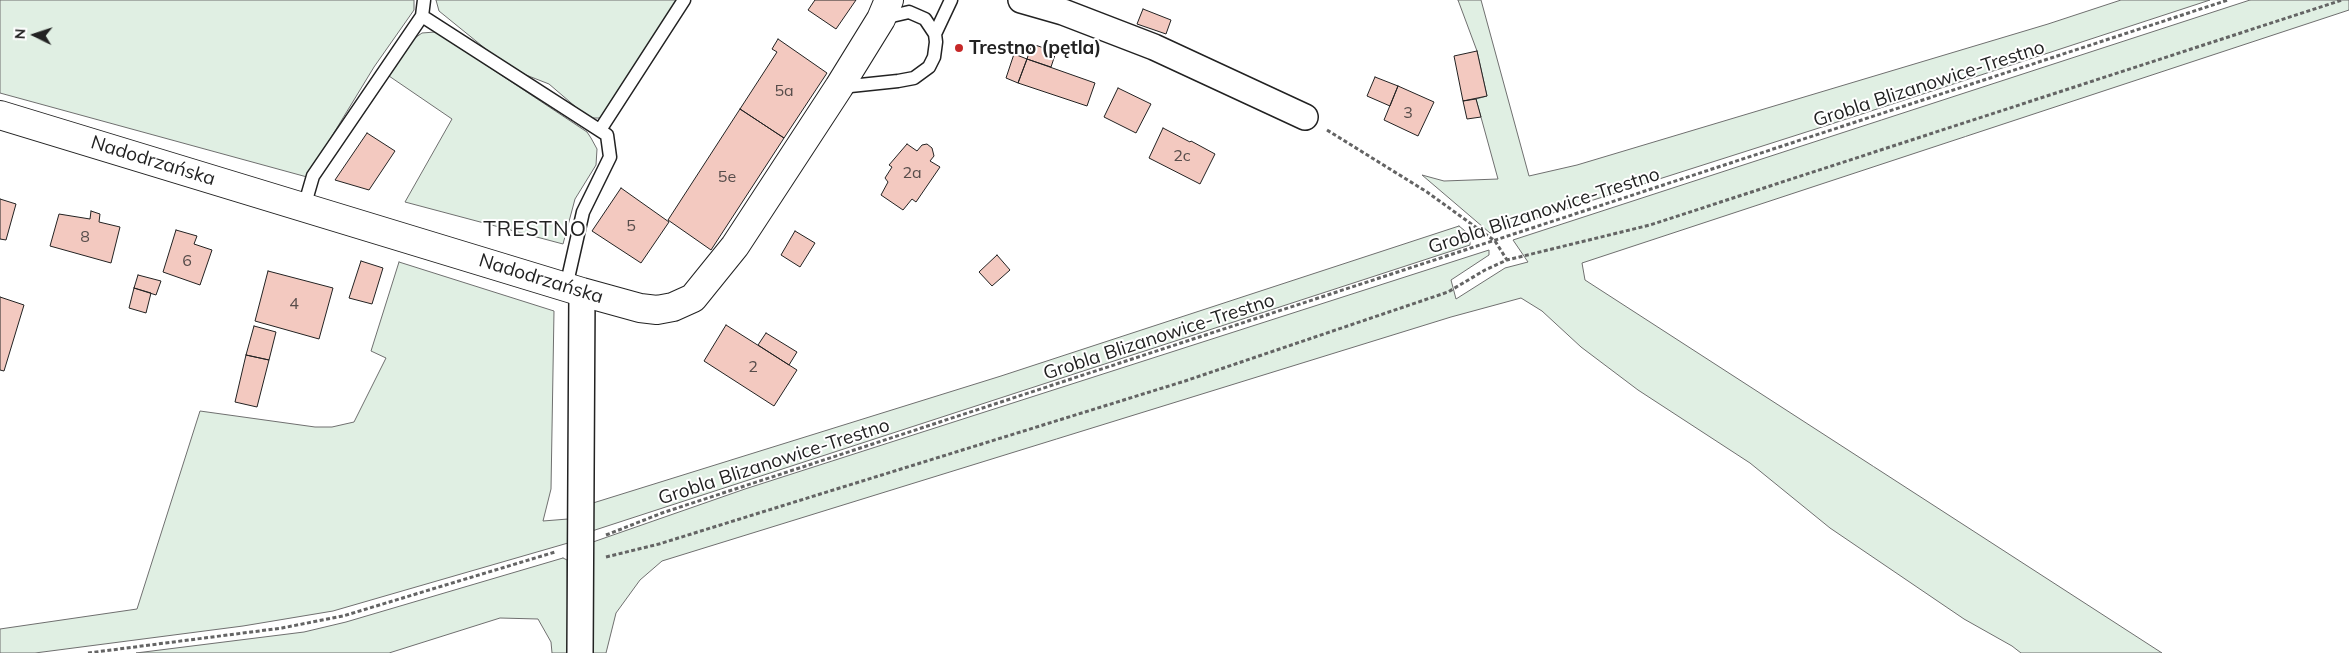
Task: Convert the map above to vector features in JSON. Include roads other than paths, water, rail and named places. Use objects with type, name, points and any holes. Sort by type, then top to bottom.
[{"type":"street","points":[[1022,0],[1063,12],[1154,47],[1305,117]]},
{"type":"street","name":"Nadodrzańska","points":[[0,115],[574,289],[640,308],[657,310],[673,307],[693,298],[735,246],[839,87],[885,10]]},
{"type":"street","points":[[574,289],[580,544],[580,653]]},
{"type":"lane","points":[[304,207],[313,176],[422,16],[424,0]]},
{"type":"lane","points":[[600,130],[684,0]]},
{"type":"lane","points":[[839,87],[898,81],[922,74],[929,67],[934,57],[935,36],[951,0]]},
{"type":"lane","name":"Nadodrzańska","points":[[885,10],[895,14],[909,12],[917,14],[925,19],[935,36]]},
{"type":"lane","points":[[422,16],[607,135],[610,157],[582,212],[574,289]]},
{"type":"place","name":"Trestno (pętla)","points":[[959,48]]},
{"type":"district","name":"TRESTNO","points":[[535,230]]}]
